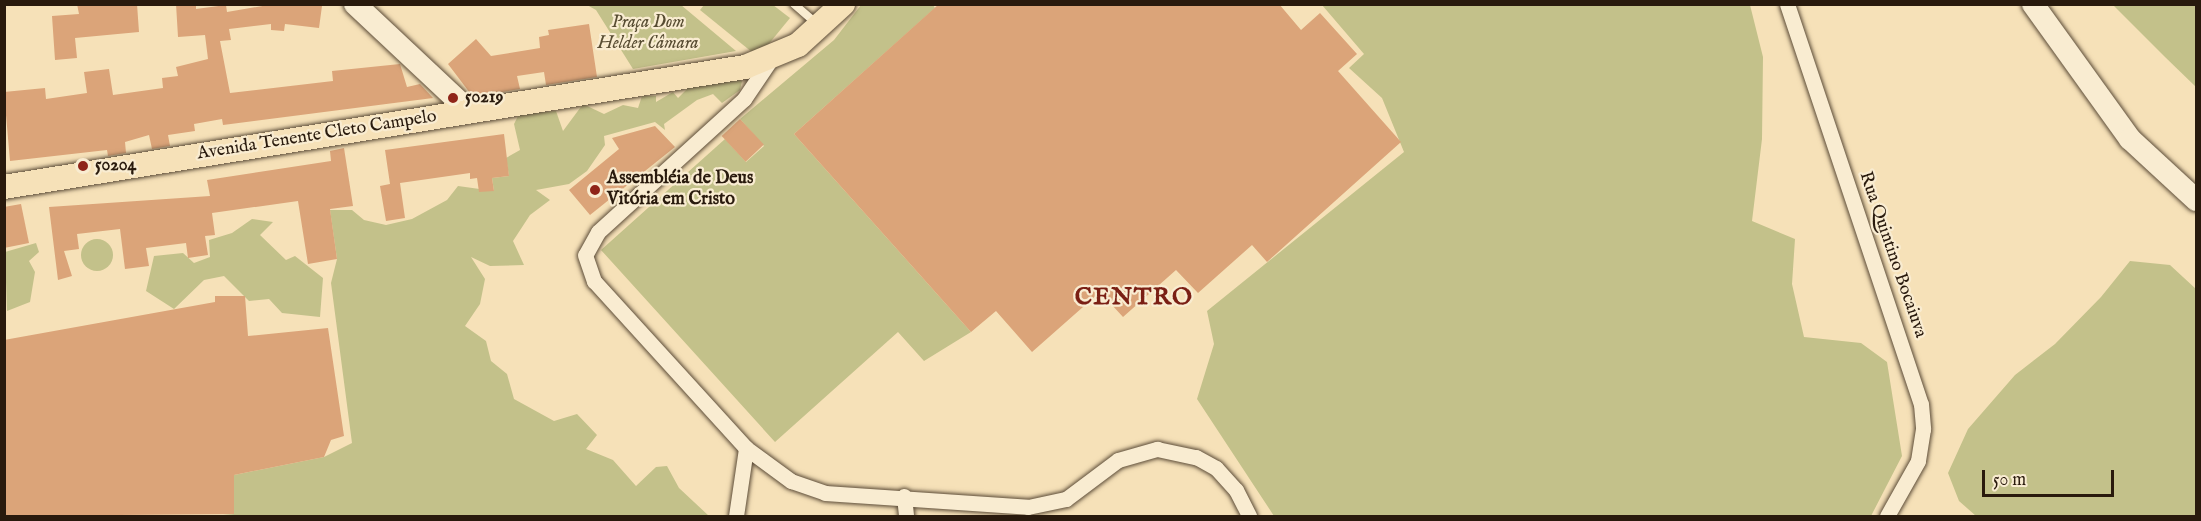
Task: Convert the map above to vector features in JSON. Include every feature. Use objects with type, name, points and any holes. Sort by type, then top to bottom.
[{"type":"main road","points":[[355,4],[469,111]]},
{"type":"main road","name":"Avenida Tenente Cleto Campelo","points":[[4,187],[469,111],[612,92],[771,59],[822,28],[843,4]]},
{"type":"main road","points":[[2033,4],[2130,139],[2196,200]]},
{"type":"street","name":"Rua Quintino Bocaiuva","points":[[1786,4],[1921,404],[1918,461],[1887,516]]},
{"type":"street","points":[[771,59],[744,99],[598,232],[585,255],[594,281],[746,448],[812,490],[844,497],[904,496],[1045,506],[1066,499],[1118,460],[1157,449],[1196,457],[1216,468],[1236,490],[1249,516]]},
{"type":"street","points":[[736,516],[746,448]]},
{"type":"street","points":[[904,496],[906,516]]},
{"type":"lane","points":[[794,4],[822,28]]},
{"type":"green space","name":"Praça Dom Helder Câmara","points":[[587,5],[681,5],[736,51],[633,69],[596,10]]},
{"type":"green space","points":[[704,5],[773,5],[790,18],[758,57],[700,10]]},
{"type":"green space","points":[[861,5],[933,5],[935,8],[794,134],[971,332],[924,361],[898,332],[775,442],[601,250],[725,139],[746,162],[764,146],[740,119],[834,40]]},
{"type":"green space","points":[[1322,5],[1750,5],[1763,57],[1762,139],[1752,221],[1795,239],[1792,284],[1804,337],[1861,343],[1887,362],[1902,456],[1871,516],[1274,516],[1197,399],[1214,344],[1207,311],[1404,152],[1382,98],[1349,68],[1364,54]]},
{"type":"green space","points":[[2113,5],[2196,5],[2196,87],[2165,57]]},
{"type":"green space","points":[[737,78],[742,81],[740,90],[722,103],[713,94],[697,100],[664,124],[665,130],[655,122],[604,136],[605,145],[587,171],[569,184],[536,190],[550,200],[530,215],[513,241],[524,265],[490,266],[471,257],[485,279],[480,304],[465,326],[486,341],[491,361],[507,374],[514,399],[554,421],[577,414],[597,435],[586,449],[613,460],[636,486],[656,467],[667,466],[679,488],[709,516],[212,516],[234,514],[234,475],[324,457],[352,443],[331,283],[337,259],[330,210],[352,210],[364,220],[386,225],[412,219],[447,200],[458,186],[494,191],[492,178],[509,176],[506,158],[520,150],[514,124],[519,114],[556,111],[563,131],[583,104],[604,114],[623,105],[638,108],[642,96],[656,96],[656,102],[673,92],[678,98],[688,88]]},
{"type":"green space","points":[[252,219],[273,222],[260,235],[286,260],[295,256],[323,278],[320,317],[282,313],[269,299],[249,301],[224,276],[204,280],[174,309],[146,291],[154,256],[183,253],[194,263],[210,257],[209,240],[232,233]]},
{"type":"green space","points":[[97,239],[108,244],[113,255],[108,266],[97,271],[86,266],[81,255],[86,244]]},
{"type":"green space","points":[[36,243],[39,252],[29,261],[35,272],[30,302],[7,311],[5,252]]},
{"type":"green space","points":[[2130,261],[2170,265],[2196,289],[2196,516],[1976,516],[1959,501],[1948,473],[1968,429],[2015,375],[2055,344],[2101,297]]},
{"type":"building","points":[[77,4],[137,4],[139,32],[75,38],[77,58],[55,60],[52,16],[79,14]]},
{"type":"building","points":[[176,4],[196,4],[196,9],[226,5],[227,12],[274,4],[322,6],[319,28],[285,24],[284,31],[271,30],[271,24],[229,29],[231,40],[220,41],[230,93],[333,81],[332,71],[400,64],[407,87],[420,84],[433,98],[223,125],[222,119],[194,124],[195,131],[168,135],[170,146],[152,149],[149,135],[125,142],[126,153],[108,156],[107,150],[10,161],[4,92],[45,88],[46,99],[87,93],[84,72],[109,69],[113,95],[163,88],[162,78],[178,76],[176,67],[208,59],[205,35],[178,37]]},
{"type":"building","points":[[939,4],[1279,4],[1301,30],[1320,13],[1357,54],[1338,71],[1401,142],[1267,262],[1252,245],[1198,293],[1176,270],[1123,317],[1100,292],[1032,352],[996,311],[971,332],[794,134]]},
{"type":"building","points":[[589,24],[597,77],[546,85],[544,72],[517,76],[520,89],[473,97],[448,64],[476,39],[491,56],[540,48],[539,37],[549,35],[548,30]]},
{"type":"building","points":[[740,119],[764,145],[746,162],[722,136]]},
{"type":"building","points":[[655,126],[675,147],[590,215],[569,190],[619,149],[612,138]]},
{"type":"building","points":[[504,134],[509,176],[492,178],[494,191],[479,192],[477,178],[470,179],[470,173],[400,183],[405,218],[386,221],[380,186],[390,184],[385,150]]},
{"type":"building","points":[[344,148],[353,206],[330,209],[337,259],[308,264],[298,201],[212,213],[215,235],[205,236],[208,255],[188,258],[186,243],[146,248],[149,266],[125,269],[120,229],[77,234],[79,249],[64,251],[72,276],[58,280],[49,207],[210,196],[207,180],[331,161],[330,151]]},
{"type":"building","points":[[21,204],[29,243],[4,248],[4,207]]},
{"type":"building","points":[[215,296],[245,296],[248,336],[328,328],[344,436],[331,440],[324,457],[234,475],[234,514],[4,516],[4,340],[215,302]]},
{"type":"place","name":"50219","points":[[453,98]]},
{"type":"place","name":"50204","points":[[83,166]]},
{"type":"place","name":"Assembléia de Deus Vitória em Cristo","points":[[595,190]]},
{"type":"district","name":"CENTRO","points":[[1134,298]]}]
